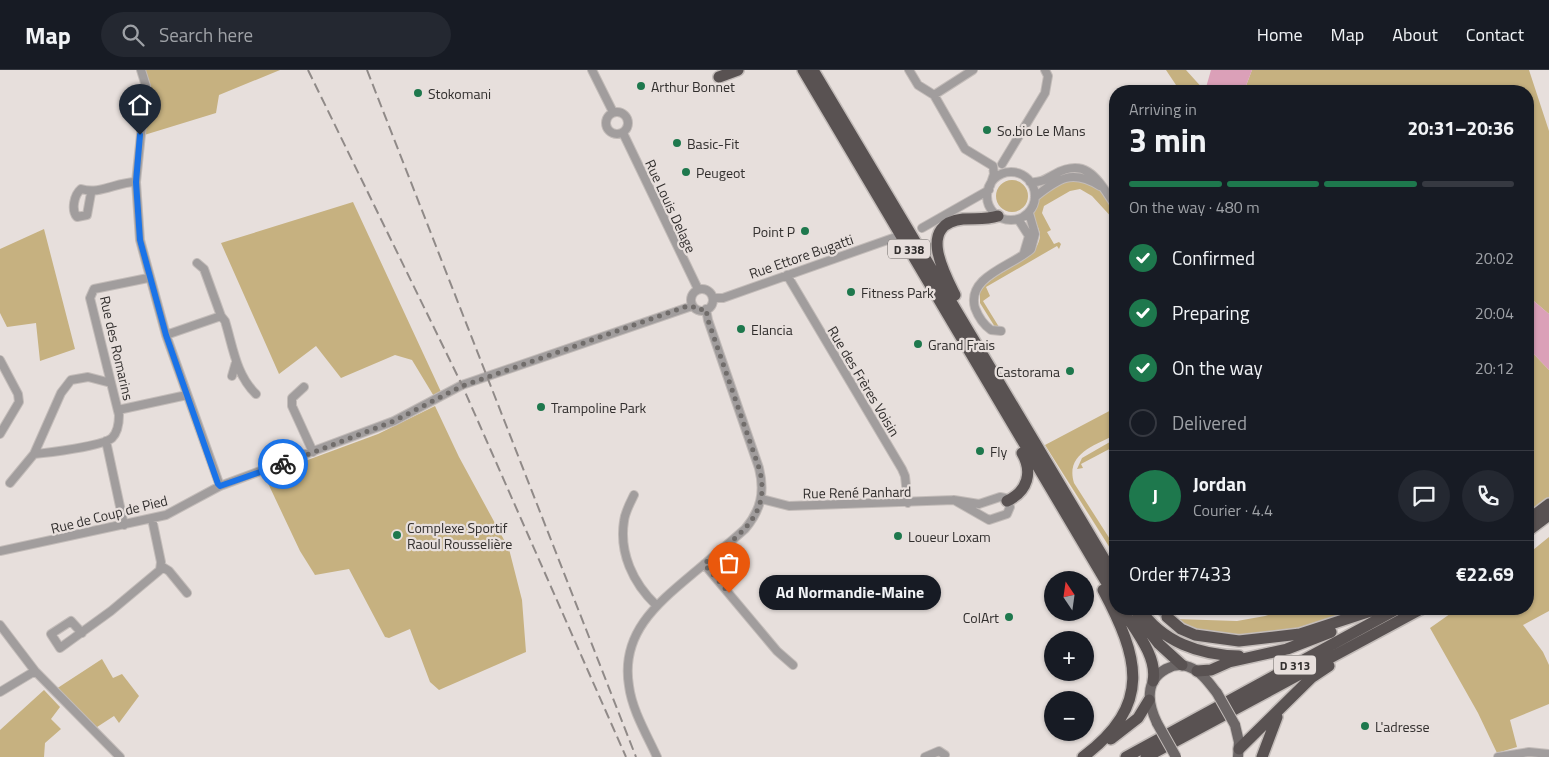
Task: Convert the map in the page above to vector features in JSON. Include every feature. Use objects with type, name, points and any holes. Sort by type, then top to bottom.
[{"type":"highway","points":[[731,70],[719,77],[738,70]]},
{"type":"highway","points":[[797,70],[811,83]]},
{"type":"highway","name":"D 338","points":[[804,70],[1109,587]]},
{"type":"highway","name":"D 338","points":[[813,70],[1088,532],[1109,560]]},
{"type":"highway","points":[[821,70],[858,138],[873,171]]},
{"type":"highway","points":[[998,216],[986,220],[955,221],[941,231],[936,248],[939,265],[1008,396]]},
{"type":"highway","points":[[1006,414],[1008,426],[1026,460],[1029,474],[1019,494],[1007,501]]},
{"type":"highway","name":"D 338","points":[[1038,469],[1109,601]]},
{"type":"highway","points":[[1534,515],[1549,504]]},
{"type":"highway","points":[[1534,526],[1549,515]]},
{"type":"highway","name":"D 338","points":[[1083,757],[1108,735],[1123,715],[1133,681],[1132,657],[1116,615]]},
{"type":"highway","points":[[1126,615],[1151,658],[1154,671],[1153,681]]},
{"type":"highway","points":[[1137,615],[1145,628],[1182,665]]},
{"type":"highway","name":"D 313","points":[[1145,615],[1154,625],[1179,644],[1218,655],[1250,656]]},
{"type":"highway","name":"D 313","points":[[1165,615],[1181,629],[1195,635],[1239,641],[1300,634],[1360,615]]},
{"type":"highway","name":"D 313","points":[[1197,671],[1211,670],[1250,656],[1300,645],[1366,615]]},
{"type":"highway","name":"D 313","points":[[1126,757],[1386,615]]},
{"type":"highway","name":"D 313","points":[[1146,757],[1410,615]]},
{"type":"highway","points":[[1239,753],[1252,734],[1280,711],[1312,678],[1370,642],[1373,636]]},
{"type":"highway","points":[[1088,757],[1138,718],[1149,700]]},
{"type":"highway","points":[[1262,757],[1280,711]]},
{"type":"main road","points":[[1176,757],[1157,723],[1149,700],[1153,681],[1165,670],[1182,665],[1197,671],[1217,692],[1235,725],[1239,753]]},
{"type":"street","points":[[141,70],[146,86],[136,182],[140,240],[148,278],[166,335],[220,486]]},
{"type":"street","points":[[592,70],[613,112]]},
{"type":"street","points":[[909,70],[918,84],[934,95],[965,149],[993,168],[989,188],[989,203],[998,216],[1004,219],[1018,219],[1028,213],[1033,206],[1035,196],[1030,182]]},
{"type":"street","points":[[934,95],[973,70]]},
{"type":"street","points":[[1002,164],[1046,93],[1048,76],[1045,70]]},
{"type":"street","points":[[613,112],[620,112],[627,117],[628,126],[623,133],[613,134],[608,130],[606,120],[613,112]]},
{"type":"street","name":"Rue Louis Delage","points":[[623,133],[698,289]]},
{"type":"street","points":[[974,156],[1002,164],[1030,182],[1042,182],[1061,172],[1080,169],[1093,174],[1109,197]]},
{"type":"street","points":[[922,228],[970,203],[989,188],[1000,176],[1015,173]]},
{"type":"street","points":[[1035,196],[1058,181],[1071,176],[1085,177],[1102,188]]},
{"type":"street","points":[[91,193],[126,182],[136,182]]},
{"type":"street","points":[[970,203],[989,203]]},
{"type":"street","points":[[1001,331],[993,331],[985,325],[976,309],[974,294],[979,284],[1031,249],[1035,237],[1028,213]]},
{"type":"street","points":[[1018,219],[1029,236],[1023,255]]},
{"type":"street","name":"Rue Ettore Bugatti","points":[[714,298],[723,298],[896,237]]},
{"type":"street","points":[[197,263],[204,269],[221,316],[226,321],[236,362],[247,385],[256,394]]},
{"type":"street","name":"Rue des Frères Voisin","points":[[787,275],[902,469],[905,476],[908,503]]},
{"type":"street","name":"Rue des Romarins","points":[[118,410],[90,298],[91,293],[94,289],[148,278]]},
{"type":"street","points":[[656,757],[628,687],[628,665],[631,646],[640,627],[656,605],[745,528],[755,516],[762,499],[762,479],[759,468],[708,320],[706,309],[714,298],[709,291],[698,289],[691,298],[692,306],[698,310],[706,309]]},
{"type":"street","name":"Rue de Coup de Pied","points":[[0,551],[166,515],[220,486],[394,421],[442,394],[692,306]]},
{"type":"street","points":[[166,335],[221,316]]},
{"type":"street","points":[[0,360],[18,394],[19,402],[0,434]]},
{"type":"street","points":[[232,376],[236,362]]},
{"type":"street","points":[[10,483],[34,454],[61,393],[70,380],[88,378],[111,384]]},
{"type":"street","points":[[304,387],[292,398],[292,406],[313,452]]},
{"type":"street","points":[[34,454],[106,441],[112,437],[119,424],[118,410],[187,395]]},
{"type":"street","points":[[106,441],[124,525]]},
{"type":"street","points":[[634,495],[624,519],[623,541],[634,578],[656,605]]},
{"type":"street","points":[[954,500],[980,517],[989,520],[1007,514],[1010,507],[1007,501],[1000,497],[979,504],[978,514]]},
{"type":"street","name":"Rue René Panhard","points":[[762,499],[789,506],[954,500],[979,504]]},
{"type":"street","points":[[82,633],[158,572],[160,566],[152,519]]},
{"type":"street","points":[[704,564],[778,651],[793,665]]},
{"type":"street","points":[[160,566],[169,571],[186,593]]},
{"type":"street","points":[[0,625],[35,671],[120,757]]},
{"type":"street","points":[[0,692],[35,671]]},
{"type":"street","points":[[924,757],[939,751],[945,755]]},
{"type":"street","points":[[1498,757],[1529,752],[1548,753]]},
{"type":"shaded area","points":[[145,70],[280,70],[219,95],[216,113],[141,136],[149,81]]},
{"type":"shaded area","points":[[1166,70],[1186,70],[1200,85],[1176,85]]},
{"type":"shaded area","points":[[1211,70],[1252,70],[1246,85],[1207,85]]},
{"type":"shaded area","points":[[1252,70],[1529,70],[1534,85],[1246,85]]},
{"type":"shaded area","points":[[1534,85],[1549,131],[1549,314],[1534,301]]},
{"type":"shaded area","points":[[1073,179],[1090,184],[1101,191],[1109,203],[1109,214],[1092,196],[1080,189],[1070,191],[1044,206],[1042,213],[1051,230],[1047,232],[1054,244],[1059,242],[1061,244],[1059,249],[1057,246],[986,287],[990,296],[983,301],[999,327],[995,327],[980,303],[980,292],[992,279],[1026,258],[1037,246],[1040,232],[1034,217],[1035,207],[1042,195],[1061,183]]},
{"type":"shaded area","points":[[1012,180],[1018,181],[1023,185],[1027,190],[1027,202],[1023,207],[1018,211],[1012,212],[1006,211],[1001,207],[997,202],[996,196],[997,190],[1001,185],[1006,181]]},
{"type":"shaded area","points":[[353,202],[442,394],[435,398],[412,360],[395,355],[341,378],[316,346],[279,374],[221,243]]},
{"type":"shaded area","points":[[44,229],[75,349],[40,361],[36,323],[7,327],[0,313],[0,249]]},
{"type":"shaded area","points":[[1534,301],[1549,314],[1549,370],[1534,354]]},
{"type":"shaded area","points":[[1534,354],[1549,370],[1549,499],[1534,509]]},
{"type":"shaded area","name":"Complexe Sportif Raoul Rousselière","points":[[435,406],[459,457],[509,549],[522,600],[526,652],[439,690],[430,682],[410,629],[389,638],[385,637],[349,569],[315,575],[300,551],[266,479],[267,475],[378,434]]},
{"type":"shaded area","points":[[1109,411],[1109,438],[1084,452],[1074,465],[1072,473],[1074,483],[1109,538],[1109,546],[1045,445]]},
{"type":"shaded area","points":[[1109,442],[1109,449],[1081,464],[1083,468],[1077,469],[1082,458]]},
{"type":"shaded area","points":[[1549,537],[1549,611],[1523,625],[1543,652],[1549,665],[1549,704],[1510,720],[1517,747],[1497,753],[1478,713],[1430,628],[1448,615],[1534,615],[1534,549]]},
{"type":"shaded area","points":[[1348,615],[1306,629],[1242,639],[1194,633],[1176,619],[1237,621],[1265,616]]},
{"type":"shaded area","points":[[102,659],[113,678],[122,674],[139,696],[119,723],[114,716],[94,729],[56,689]]},
{"type":"shaded area","points":[[44,690],[60,707],[51,719],[61,729],[45,743],[44,757],[0,757],[0,730]]},
{"type":"railway","points":[[308,70],[462,385],[626,757]]},
{"type":"railway","points":[[367,70],[636,757]]},
{"type":"way so far","points":[[283,464],[394,421],[435,398],[477,380],[682,310],[688,306],[698,310],[706,309],[708,320],[759,468],[763,491],[762,499],[753,520],[704,564],[729,593]]},
{"type":"place","name":"Arthur Bonnet","points":[[641,86]]},
{"type":"place","name":"Stokomani","points":[[418,93]]},
{"type":"place","name":"So.bio Le Mans","points":[[987,130]]},
{"type":"place","name":"Basic-Fit","points":[[677,143]]},
{"type":"place","name":"Peugeot","points":[[686,172]]},
{"type":"place","name":"Point P","points":[[805,231]]},
{"type":"place","name":"Fitness Park","points":[[851,292]]},
{"type":"place","name":"Elancia","points":[[741,329]]},
{"type":"place","name":"Grand Frais","points":[[918,344]]},
{"type":"place","name":"Castorama","points":[[1070,371]]},
{"type":"place","name":"Trampoline Park","points":[[541,407]]},
{"type":"place","name":"Fly","points":[[980,451]]},
{"type":"place","name":"Complexe Sportif Raoul Rousselière","points":[[397,535]]},
{"type":"place","name":"Loueur Loxam","points":[[898,536]]},
{"type":"place","name":"Ad Normandie-Maine","points":[[729,593]]},
{"type":"place","name":"ColArt","points":[[1009,617]]},
{"type":"place","name":"L'adresse","points":[[1365,726]]},
{"type":"route","points":[[140,135],[136,182],[137,216],[148,278],[178,373],[218,484],[220,486],[283,464]]}]
